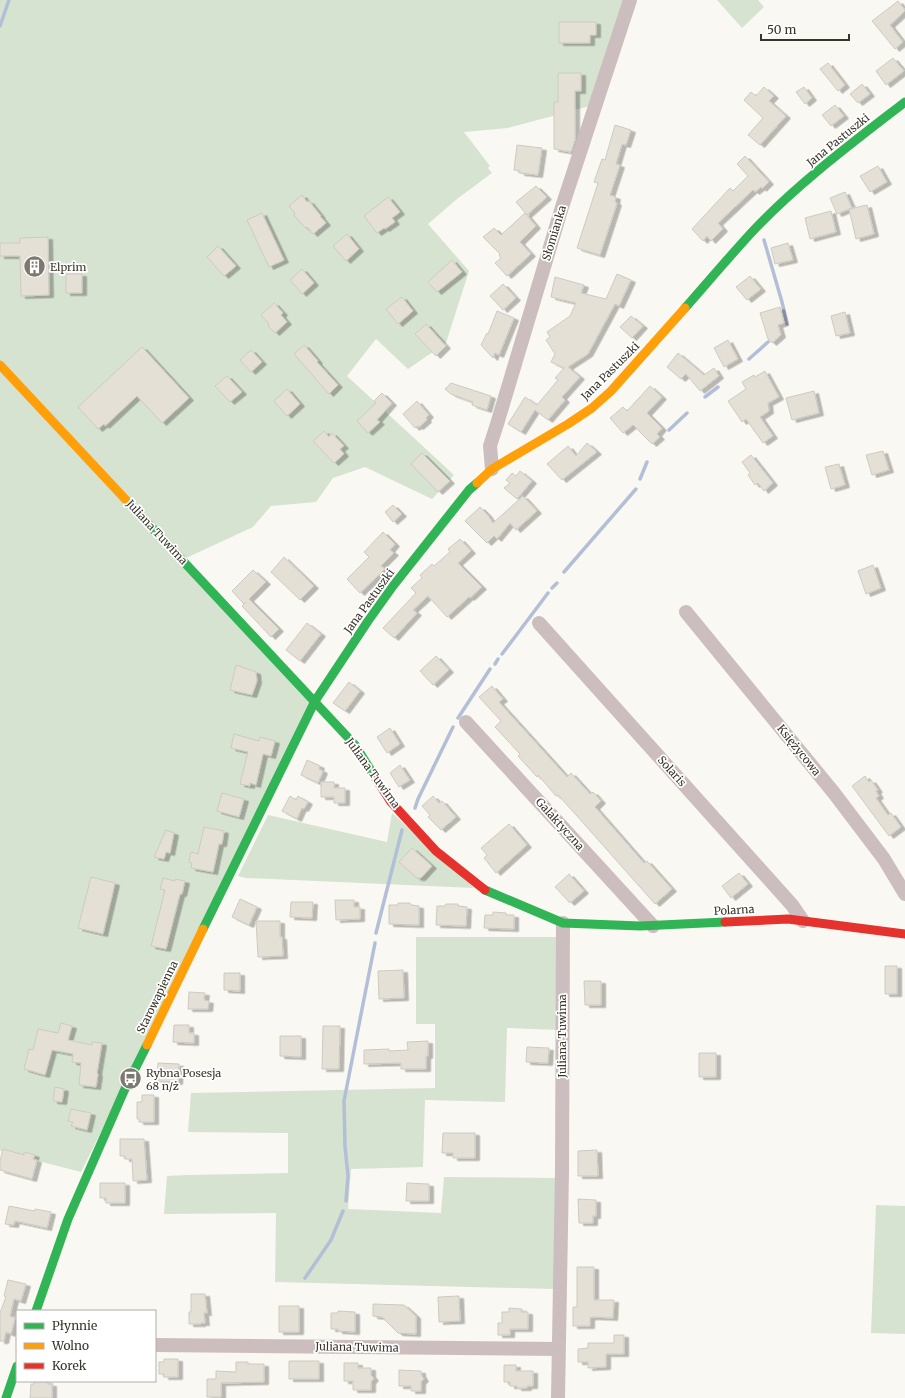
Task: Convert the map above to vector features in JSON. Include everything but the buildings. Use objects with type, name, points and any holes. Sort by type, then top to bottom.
[{"type":"street","name":"Słomianka","points":[[492,469],[490,446],[562,207],[630,0]]},
{"type":"street","name":"Jana Pastuszki","points":[[315,701],[393,586],[469,490],[492,469],[592,408],[611,391],[646,353],[752,232],[783,202],[841,152],[905,102]]},
{"type":"street","name":"Juliana Tuwima","points":[[0,365],[315,701],[355,746],[392,802],[436,851],[486,890],[563,923],[562,1171],[558,1398]]},
{"type":"street","name":"Księżycowa","points":[[686,612],[834,793],[884,860],[905,894]]},
{"type":"street","name":"Solaris","points":[[539,623],[792,905],[803,921]]},
{"type":"street","name":"Starowapienna","points":[[36,1310],[68,1219],[124,1091],[315,701]]},
{"type":"street","name":"Galaktyczna","points":[[466,722],[653,926]]},
{"type":"street","name":"Polarna","points":[[563,923],[653,926],[788,919],[905,934]]},
{"type":"street","name":"Juliana Tuwima","points":[[156,1345],[559,1349]]},
{"type":"street","points":[[6,1398],[16,1369]]},
{"type":"green space","points":[[0,0],[631,0],[597,104],[508,128],[464,132],[490,166],[488,168],[492,173],[457,199],[428,224],[469,271],[446,343],[408,369],[376,339],[347,376],[454,475],[432,499],[365,467],[333,478],[316,502],[271,506],[253,527],[186,558],[317,698],[81,1172],[0,1151]]},
{"type":"green space","points":[[717,0],[758,0],[764,7],[742,28]]},
{"type":"green space","points":[[392,813],[474,888],[246,878],[238,876],[268,815],[387,842]]},
{"type":"green space","points":[[416,937],[556,937],[559,1030],[507,1028],[505,1102],[425,1100],[423,1167],[351,1169],[348,1209],[441,1213],[444,1177],[558,1178],[554,1289],[275,1282],[276,1213],[164,1214],[167,1176],[288,1173],[288,1133],[188,1132],[191,1093],[435,1088],[435,1024],[416,1024]]},
{"type":"green space","points":[[876,1205],[905,1206],[905,1334],[871,1333]]},
{"type":"waterway","points":[[0,26],[9,0]]},
{"type":"waterway","points":[[764,240],[787,324]]},
{"type":"waterway","points":[[749,359],[768,342]]},
{"type":"waterway","points":[[705,397],[718,387]]},
{"type":"waterway","points":[[669,430],[687,413]]},
{"type":"waterway","points":[[640,479],[647,462]]},
{"type":"waterway","points":[[564,572],[636,489]]},
{"type":"waterway","points":[[552,588],[557,583]]},
{"type":"waterway","points":[[502,654],[548,593]]},
{"type":"waterway","points":[[495,664],[498,659]]},
{"type":"waterway","points":[[458,718],[490,669]]},
{"type":"waterway","points":[[415,808],[453,727]]},
{"type":"waterway","points":[[376,933],[402,830]]},
{"type":"waterway","points":[[346,1201],[348,1176],[345,1146],[344,1101],[375,943]]},
{"type":"waterway","points":[[305,1278],[331,1240],[343,1211]]},
{"type":"traffic: fast","points":[[685,308],[726,260],[787,197],[826,164],[905,102]]},
{"type":"traffic: fast","points":[[203,929],[315,701],[393,586],[469,490],[477,483]]},
{"type":"traffic: fast","points":[[127,501],[355,745],[375,777]]},
{"type":"traffic: fast","points":[[485,890],[563,923],[640,926],[725,922]]},
{"type":"traffic: fast","points":[[36,1310],[68,1219],[124,1091],[147,1045]]},
{"type":"traffic: fast","points":[[6,1398],[16,1369]]},
{"type":"traffic: slow","points":[[477,483],[492,469],[592,408],[611,391],[685,308]]},
{"type":"traffic: slow","points":[[0,365],[127,501]]},
{"type":"traffic: slow","points":[[147,1045],[203,929]]},
{"type":"traffic: jam","points":[[375,777],[391,802],[436,851],[485,890]]},
{"type":"traffic: jam","points":[[725,922],[788,919],[905,934]]},
{"type":"place","name":"Elprim","points":[[34,267]]},
{"type":"place","name":"Rybna Posesja 68 n/ż","points":[[130,1079]]}]
